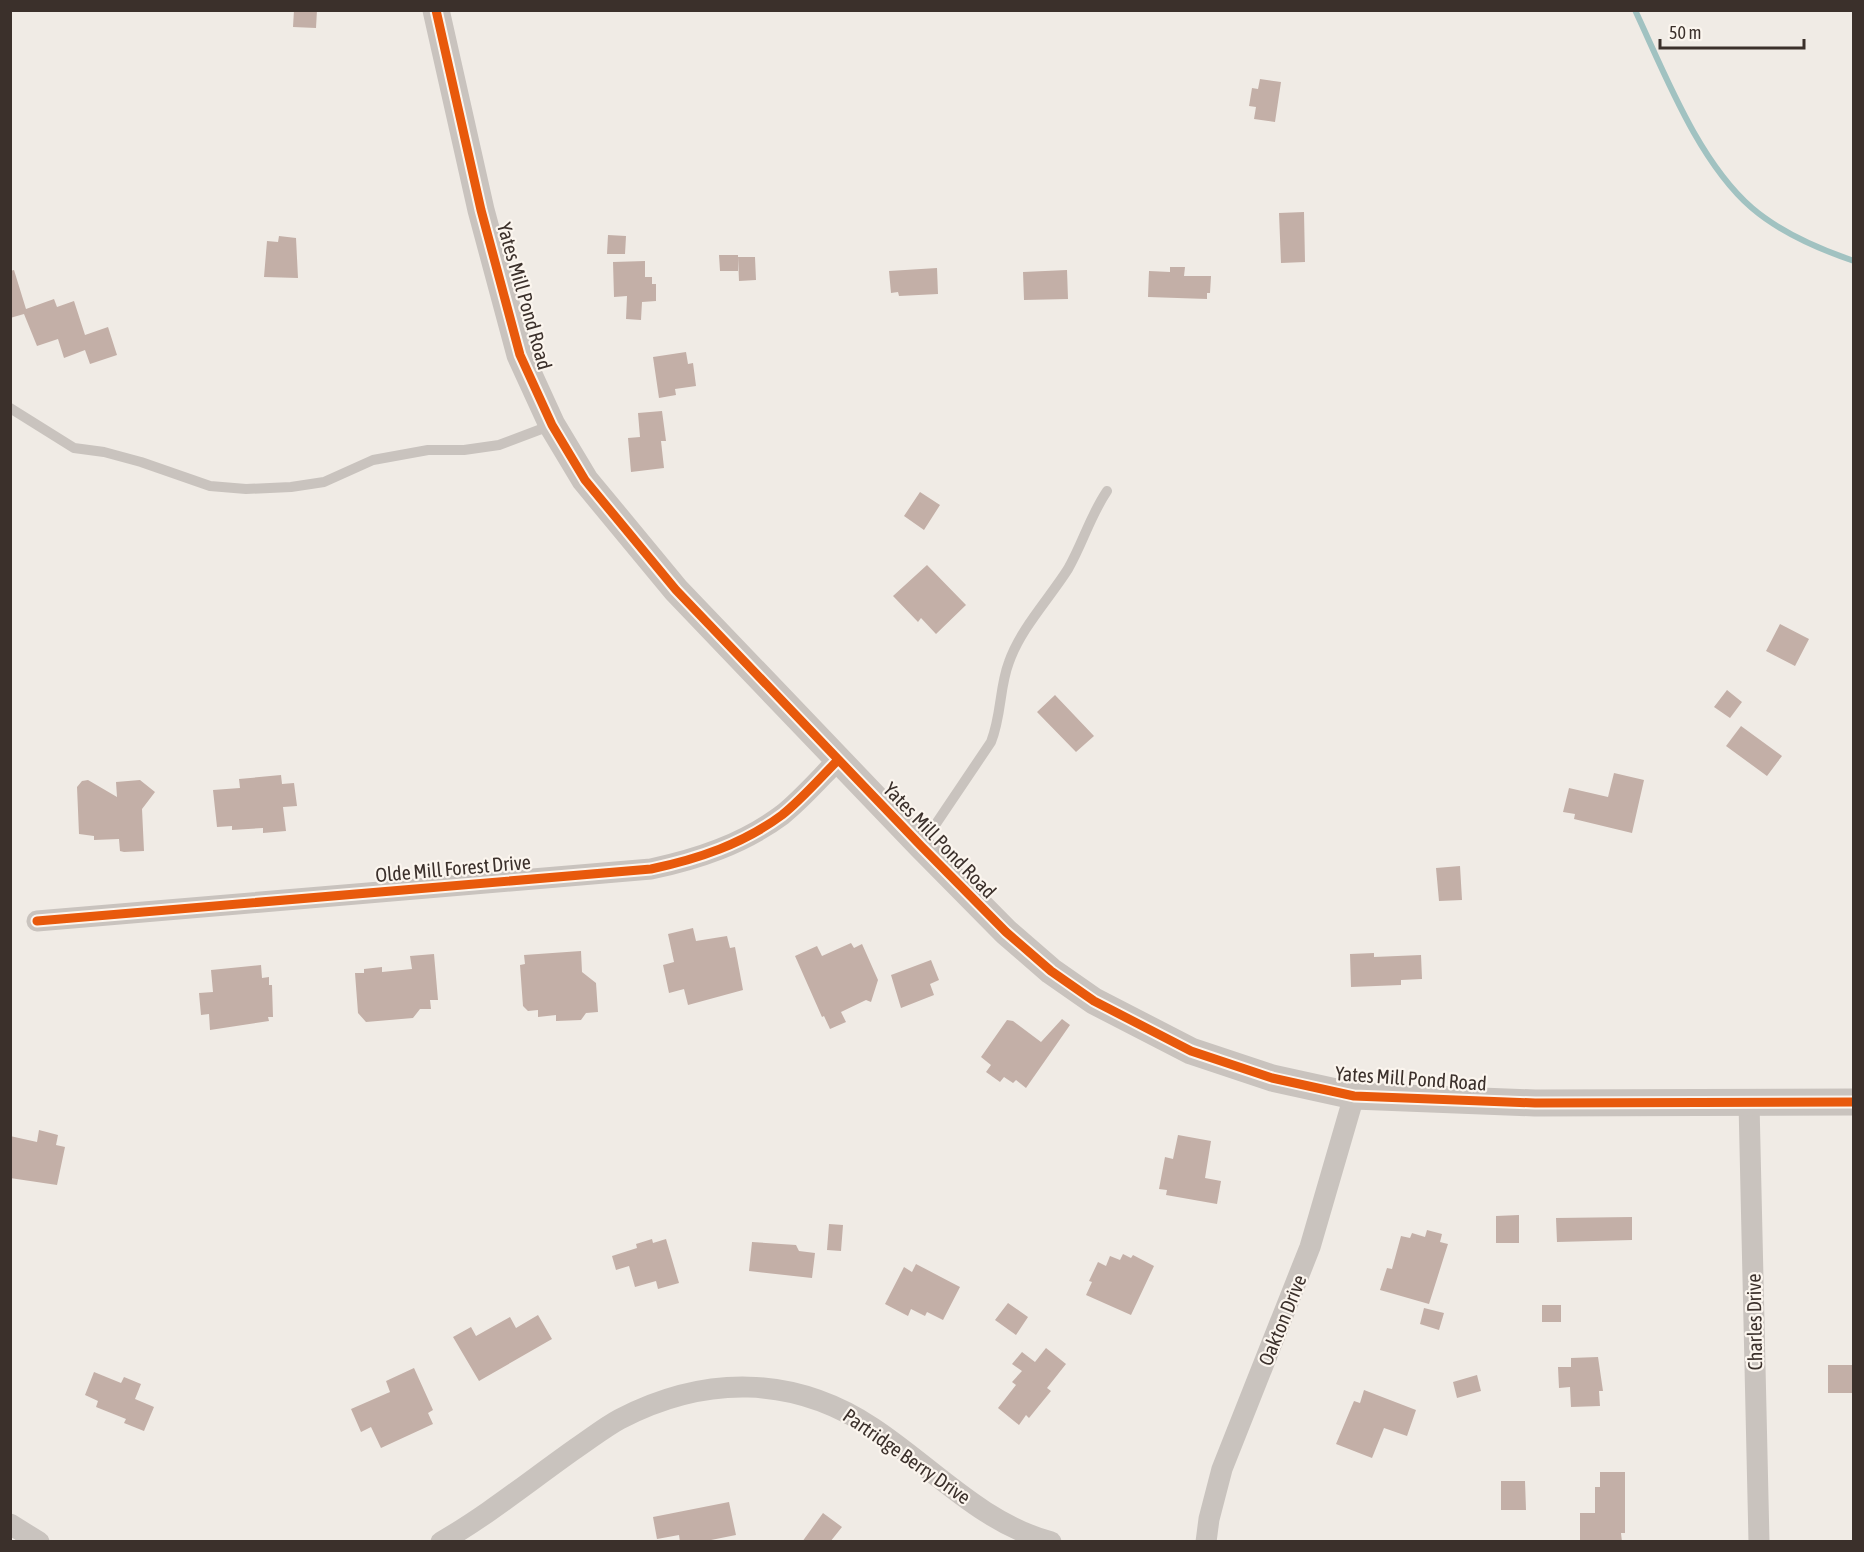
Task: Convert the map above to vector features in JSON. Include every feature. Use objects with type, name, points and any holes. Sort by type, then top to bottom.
[{"type":"street","name":"Yates Mill Pond Road","points":[[436,10],[481,210],[520,355],[552,425],[585,480],[646,558],[921,846],[1006,932],[1051,971],[1094,1001],[1191,1052],[1272,1078],[1354,1096],[1524,1103],[1854,1102]]},
{"type":"street","name":"Olde Mill Forest Drive","points":[[38,921],[651,869],[712,852],[756,832],[783,814],[838,760]]},
{"type":"street","name":"Oakton Drive","points":[[1206,1542],[1209,1519],[1222,1469],[1310,1247],[1354,1096]]},
{"type":"street","name":"Charles Drive","points":[[1749,1103],[1759,1542]]},
{"type":"street","name":"Partridge Berry Drive","points":[[441,1542],[619,1419],[673,1395],[747,1386],[791,1391],[832,1404],[874,1428],[974,1504],[1014,1527],[1051,1542]]},
{"type":"street","points":[[10,1524],[39,1542]]},
{"type":"lane","points":[[10,408],[74,448],[104,452],[141,462],[210,486],[246,489],[291,487],[324,482],[374,460],[428,450],[464,450],[499,445],[552,425]]},
{"type":"lane","points":[[921,846],[992,742],[1000,716],[1008,664],[1015,647],[1069,567],[1093,512],[1107,491]]},
{"type":"building","points":[[294,10],[317,10],[316,28],[293,27]]},
{"type":"building","points":[[1260,79],[1281,82],[1275,122],[1254,119],[1256,107],[1249,106],[1252,88],[1258,89]]},
{"type":"building","points":[[1304,212],[1305,262],[1281,263],[1279,213]]},
{"type":"building","points":[[608,235],[626,236],[625,254],[607,254]]},
{"type":"building","points":[[279,236],[296,238],[298,278],[264,277],[267,241],[278,242]]},
{"type":"building","points":[[719,255],[738,255],[738,271],[720,271]]},
{"type":"building","points":[[738,257],[755,257],[756,280],[739,281]]},
{"type":"building","points":[[645,261],[645,277],[652,277],[652,284],[656,284],[656,301],[642,302],[641,320],[626,319],[627,296],[614,297],[613,262]]},
{"type":"building","points":[[1170,267],[1185,267],[1184,276],[1211,276],[1210,293],[1207,293],[1207,299],[1148,297],[1149,271],[1170,272]]},
{"type":"building","points":[[937,268],[938,294],[899,296],[898,292],[891,293],[889,271]]},
{"type":"building","points":[[14,270],[26,309],[54,299],[57,307],[74,301],[85,335],[108,327],[117,355],[90,364],[85,350],[64,358],[58,339],[37,346],[24,314],[10,318],[10,271]]},
{"type":"building","points":[[1067,270],[1068,299],[1024,300],[1023,272]]},
{"type":"building","points":[[686,352],[688,364],[693,363],[696,386],[675,389],[676,395],[659,398],[653,357]]},
{"type":"building","points":[[662,411],[666,441],[661,441],[664,468],[631,472],[628,438],[640,437],[638,413]]},
{"type":"building","points":[[920,492],[940,505],[924,530],[904,516]]},
{"type":"building","points":[[927,565],[966,605],[936,634],[921,618],[918,622],[893,596]]},
{"type":"building","points":[[1780,624],[1809,639],[1795,666],[1766,651]]},
{"type":"building","points":[[1727,690],[1742,702],[1730,718],[1714,707]]},
{"type":"building","points":[[1055,695],[1094,736],[1076,752],[1037,712]]},
{"type":"building","points":[[1741,726],[1782,756],[1767,776],[1726,746]]},
{"type":"building","points":[[1614,773],[1644,780],[1632,833],[1574,819],[1575,814],[1563,812],[1569,788],[1608,797]]},
{"type":"building","points":[[281,775],[282,784],[294,783],[297,806],[283,807],[286,831],[263,833],[263,828],[232,830],[232,826],[217,827],[213,790],[240,788],[239,779]]},
{"type":"building","points":[[88,780],[117,797],[116,782],[140,780],[155,792],[142,809],[144,851],[120,851],[119,839],[94,840],[94,836],[79,834],[77,787],[82,781]]},
{"type":"building","points":[[1460,866],[1462,900],[1439,901],[1436,868]]},
{"type":"building","points":[[693,928],[696,941],[727,936],[730,948],[735,947],[743,990],[688,1005],[684,989],[669,993],[663,965],[674,962],[668,934]]},
{"type":"building","points":[[851,943],[854,948],[862,944],[878,980],[871,1002],[866,1000],[841,1012],[846,1022],[830,1029],[824,1016],[822,1017],[795,956],[817,946],[822,956]]},
{"type":"building","points":[[581,951],[582,972],[596,983],[598,1012],[586,1013],[581,1020],[556,1021],[556,1015],[538,1017],[538,1010],[528,1011],[523,1006],[520,965],[525,964],[524,955]]},
{"type":"building","points":[[1374,953],[1374,957],[1421,955],[1422,979],[1401,980],[1401,985],[1351,987],[1350,954]]},
{"type":"building","points":[[434,954],[438,1000],[430,1000],[431,1009],[420,1009],[413,1018],[366,1022],[358,1013],[355,973],[364,973],[364,969],[382,967],[382,972],[412,969],[410,956]]},
{"type":"building","points":[[931,960],[939,980],[930,984],[934,995],[901,1008],[891,975]]},
{"type":"building","points":[[261,965],[262,978],[269,977],[269,985],[272,985],[273,1017],[268,1017],[269,1021],[210,1030],[209,1014],[201,1015],[199,993],[213,992],[211,970]]},
{"type":"building","points":[[1062,1019],[1070,1025],[1026,1088],[1016,1080],[1013,1083],[1004,1077],[1000,1082],[986,1072],[991,1065],[981,1057],[1007,1020],[1013,1021],[1041,1042]]},
{"type":"building","points":[[39,1130],[58,1135],[56,1145],[65,1147],[57,1185],[10,1178],[10,1136],[37,1142]]},
{"type":"building","points":[[1178,1135],[1211,1141],[1205,1178],[1221,1181],[1217,1204],[1166,1195],[1167,1190],[1159,1189],[1165,1157],[1173,1159]]},
{"type":"building","points":[[1519,1215],[1519,1243],[1496,1243],[1496,1216]]},
{"type":"building","points":[[1632,1217],[1632,1240],[1557,1242],[1556,1218]]},
{"type":"building","points":[[829,1224],[843,1225],[841,1251],[827,1250]]},
{"type":"building","points":[[1427,1230],[1442,1234],[1440,1242],[1448,1244],[1429,1304],[1380,1290],[1387,1268],[1392,1269],[1401,1236],[1410,1238],[1412,1233],[1425,1237]]},
{"type":"building","points":[[652,1239],[653,1243],[666,1239],[679,1283],[658,1289],[656,1281],[635,1287],[629,1266],[616,1270],[612,1256],[637,1248],[636,1244]]},
{"type":"building","points":[[752,1242],[796,1245],[799,1251],[815,1253],[812,1278],[749,1271]]},
{"type":"building","points":[[1123,1254],[1131,1258],[1133,1255],[1154,1266],[1131,1315],[1086,1295],[1092,1282],[1089,1281],[1098,1262],[1106,1266],[1110,1256],[1120,1260]]},
{"type":"building","points":[[916,1264],[960,1287],[943,1320],[927,1312],[925,1316],[911,1309],[908,1316],[885,1304],[904,1267],[912,1272]]},
{"type":"building","points":[[1008,1303],[1028,1317],[1016,1335],[995,1320]]},
{"type":"building","points":[[1542,1305],[1561,1305],[1561,1322],[1542,1322]]},
{"type":"building","points":[[1424,1308],[1444,1313],[1439,1330],[1420,1324]]},
{"type":"building","points":[[538,1315],[552,1339],[479,1381],[453,1337],[471,1327],[476,1336],[510,1317],[516,1328]]},
{"type":"building","points":[[1046,1348],[1066,1364],[1047,1388],[1051,1391],[1029,1418],[1026,1415],[1019,1425],[998,1408],[1016,1385],[1012,1382],[1022,1371],[1012,1364],[1022,1352],[1035,1362]]},
{"type":"building","points":[[1598,1357],[1603,1391],[1599,1391],[1600,1406],[1571,1407],[1570,1387],[1559,1388],[1558,1367],[1571,1367],[1571,1358]]},
{"type":"building","points":[[1828,1365],[1854,1365],[1854,1393],[1828,1393]]},
{"type":"building","points":[[414,1368],[433,1410],[428,1413],[433,1424],[381,1448],[371,1427],[361,1432],[351,1409],[390,1392],[386,1381]]},
{"type":"building","points":[[94,1372],[121,1383],[124,1377],[141,1384],[135,1399],[154,1407],[144,1431],[124,1423],[126,1419],[96,1407],[98,1401],[85,1395]]},
{"type":"building","points":[[1477,1375],[1481,1391],[1457,1398],[1453,1382]]},
{"type":"building","points":[[1364,1390],[1416,1410],[1407,1436],[1384,1428],[1372,1458],[1336,1444],[1354,1401],[1360,1403]]},
{"type":"building","points":[[1600,1472],[1625,1472],[1625,1533],[1621,1533],[1622,1542],[1580,1542],[1580,1513],[1595,1513],[1595,1487],[1600,1487]]},
{"type":"building","points":[[1501,1481],[1525,1481],[1526,1510],[1501,1510]]},
{"type":"building","points":[[729,1502],[736,1535],[701,1542],[680,1542],[679,1535],[657,1539],[653,1517]]},
{"type":"building","points":[[823,1513],[842,1527],[830,1542],[802,1542]]},
{"type":"waterway","points":[[1635,10],[1684,115],[1699,142],[1733,189],[1752,208],[1775,225],[1814,245],[1854,261]]},
{"type":"cycle path","points":[[436,10],[481,210],[520,355],[552,425],[585,480],[676,590],[921,846],[1006,932],[1051,971],[1094,1001],[1191,1051],[1272,1078],[1354,1096],[1535,1103],[1854,1102]]},
{"type":"cycle path","points":[[37,921],[651,869],[703,855],[752,834],[789,809],[838,760]]}]
